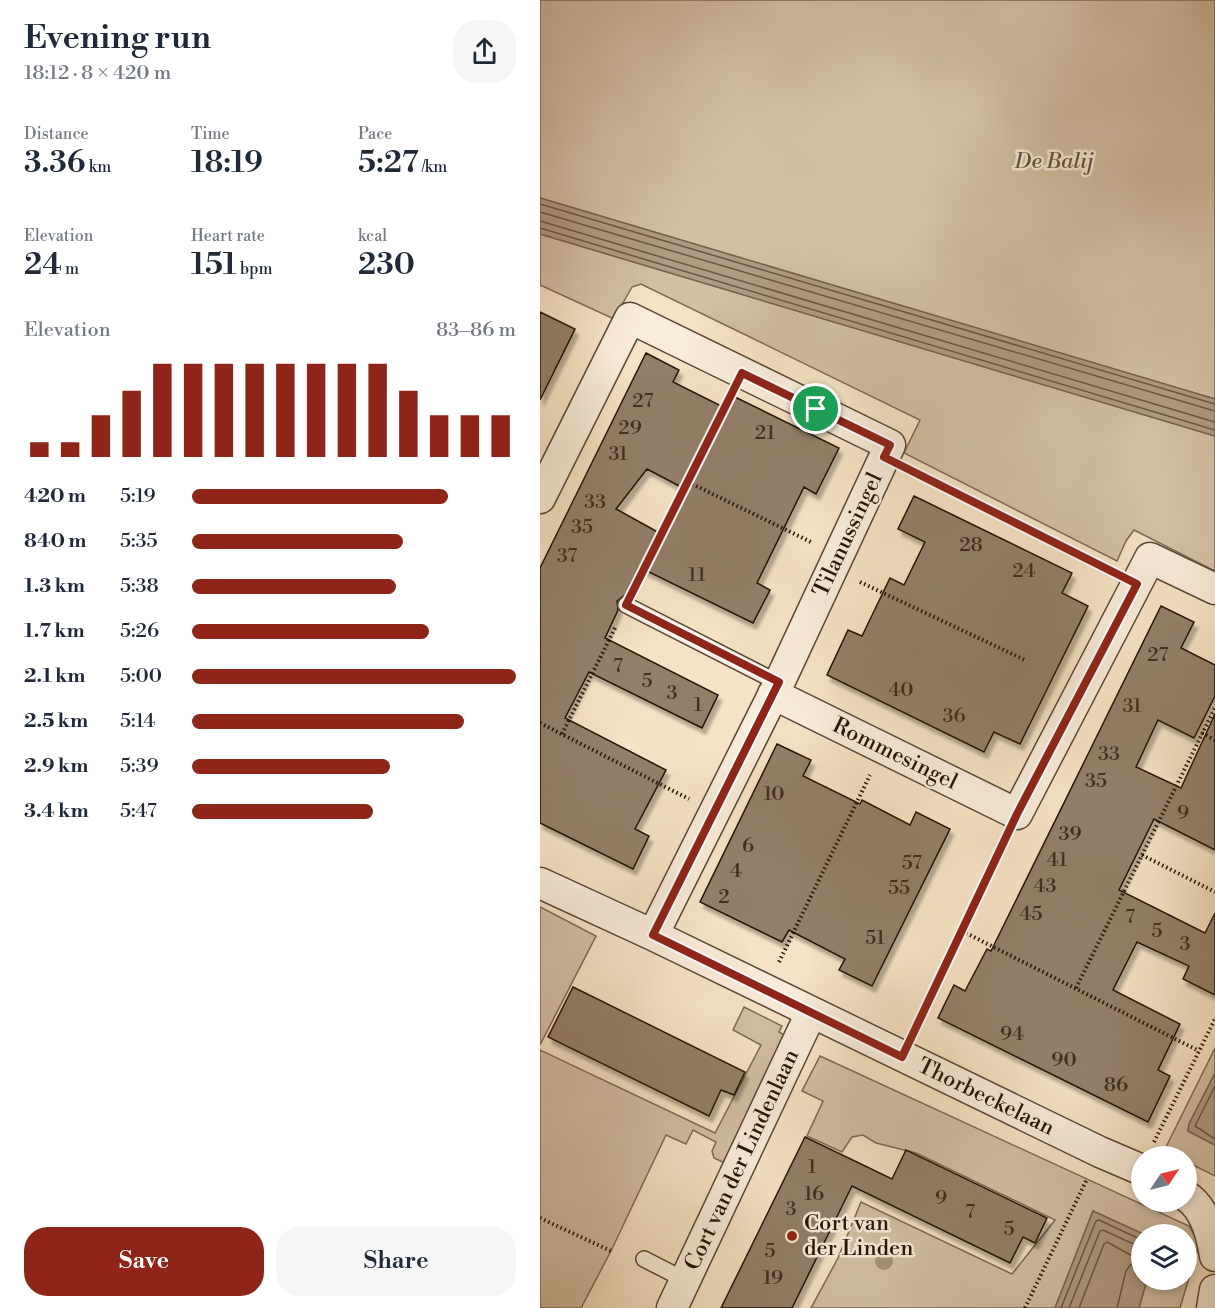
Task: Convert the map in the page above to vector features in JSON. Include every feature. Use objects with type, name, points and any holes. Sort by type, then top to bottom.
[{"type":"street","name":"Tilanussingel","points":[[540,498],[630,318],[890,445],[776,688],[653,935]]},
{"type":"street","points":[[1017,814],[1150,558],[1215,589]]},
{"type":"street","name":"Rommesingel","points":[[776,688],[884,747],[1017,814]]},
{"type":"street","name":"Thorbeckelaan","points":[[540,883],[653,935],[1100,1152],[1131,1156]]},
{"type":"street","name":"Cort van der Lindenlaan","points":[[672,1308],[811,1013]]},
{"type":"street","points":[[1197,1208],[1214,1243]]},
{"type":"street","points":[[1212,1308],[1215,1290]]},
{"type":"lane","points":[[626,605],[776,688]]},
{"type":"lane","points":[[644,1259],[685,1280]]},
{"type":"path","points":[[562,734],[742,373]]},
{"type":"path","points":[[884,457],[1137,584]]},
{"type":"path","points":[[688,482],[835,562],[1025,660]]},
{"type":"path","points":[[1076,988],[1215,708]]},
{"type":"path","points":[[540,723],[714,812]]},
{"type":"path","points":[[1202,733],[1215,740]]},
{"type":"path","points":[[765,990],[884,747]]},
{"type":"path","points":[[902,1057],[1017,814]]},
{"type":"path","points":[[1142,855],[1215,892]]},
{"type":"path","points":[[962,931],[1199,1051]]},
{"type":"path","points":[[1153,1146],[1215,1019]]},
{"type":"path","points":[[1025,1308],[1100,1152]]},
{"type":"path","points":[[540,1218],[611,1251]]},
{"type":"green space","name":"De Balij","points":[[540,0],[1215,0],[1215,399],[540,198]]},
{"type":"green space","points":[[540,234],[1215,436],[1215,571],[1134,530],[1117,561],[904,453],[920,420],[641,284],[632,287],[614,319],[540,285]]},
{"type":"green space","points":[[540,907],[596,936],[540,1045]]},
{"type":"green space","points":[[744,1007],[782,1026],[779,1032],[794,1041],[731,1166],[714,1158],[712,1151],[716,1142],[693,1130],[686,1144],[666,1135],[581,1308],[540,1308],[540,1050],[715,1133],[761,1045],[733,1030]]},
{"type":"green space","points":[[1215,1048],[1215,1073],[1189,1124],[1188,1131],[1215,1145],[1215,1176],[1197,1167],[1197,1146],[1166,1146]]},
{"type":"green space","points":[[820,1056],[1131,1199],[1131,1212],[1159,1212],[1185,1224],[1131,1224],[1131,1228],[1093,1211],[1055,1308],[811,1308],[838,1258],[861,1202],[1012,1274],[1055,1220],[916,1153],[876,1143],[863,1135],[852,1137],[842,1152],[807,1136],[823,1101],[802,1091]]},
{"type":"green space","points":[[1144,1290],[1185,1290],[1180,1308],[1139,1308]]},
{"type":"water","points":[[540,198],[1215,399],[1215,436],[540,234]]},
{"type":"water","points":[[1215,1073],[1215,1145],[1188,1131],[1189,1124]]},
{"type":"water","points":[[1093,1211],[1131,1228],[1131,1290],[1144,1290],[1139,1308],[1055,1308]]},
{"type":"building","points":[[540,312],[575,329],[540,400]]},
{"type":"building","points":[[646,353],[679,370],[673,382],[727,409],[733,396],[839,448],[816,494],[804,487],[757,583],[770,590],[753,623],[639,567],[625,595],[617,601],[618,610],[605,638],[718,695],[702,728],[589,672],[565,718],[666,770],[635,829],[649,836],[633,869],[540,823],[540,568]],"holes":[[[647,469],[687,490],[663,535],[616,509]]]},
{"type":"building","points":[[914,496],[1072,573],[1062,593],[1088,606],[1020,744],[994,732],[984,752],[827,675],[848,630],[862,636],[890,578],[904,585],[925,542],[898,529]]},
{"type":"building","points":[[1161,606],[1194,622],[1181,648],[1215,665],[1215,696],[1194,738],[1158,720],[1136,767],[1181,788],[1215,714],[1215,850],[1154,819],[1119,890],[1205,933],[1215,913],[1215,995],[1183,979],[1189,966],[1137,942],[1113,990],[1180,1024],[1158,1070],[1170,1076],[1148,1122],[938,1018],[954,985],[965,991],[987,949],[991,951]]},
{"type":"building","points":[[777,744],[811,760],[803,776],[860,804],[862,800],[910,825],[916,812],[950,829],[872,986],[839,970],[845,959],[789,930],[782,942],[700,902]]},
{"type":"building","points":[[573,987],[745,1072],[734,1095],[721,1090],[709,1116],[548,1037]]},
{"type":"building","points":[[805,1137],[892,1179],[906,1150],[1047,1218],[1035,1243],[1023,1237],[1010,1263],[852,1186],[792,1308],[721,1308]]},
{"type":"place","name":"Cort van der Linden","points":[[792,1236]]},
{"type":"route","points":[[742,373],[816,409],[890,445],[884,457],[1137,584],[1017,814],[902,1057],[653,935],[779,682],[626,605],[742,373]]}]
